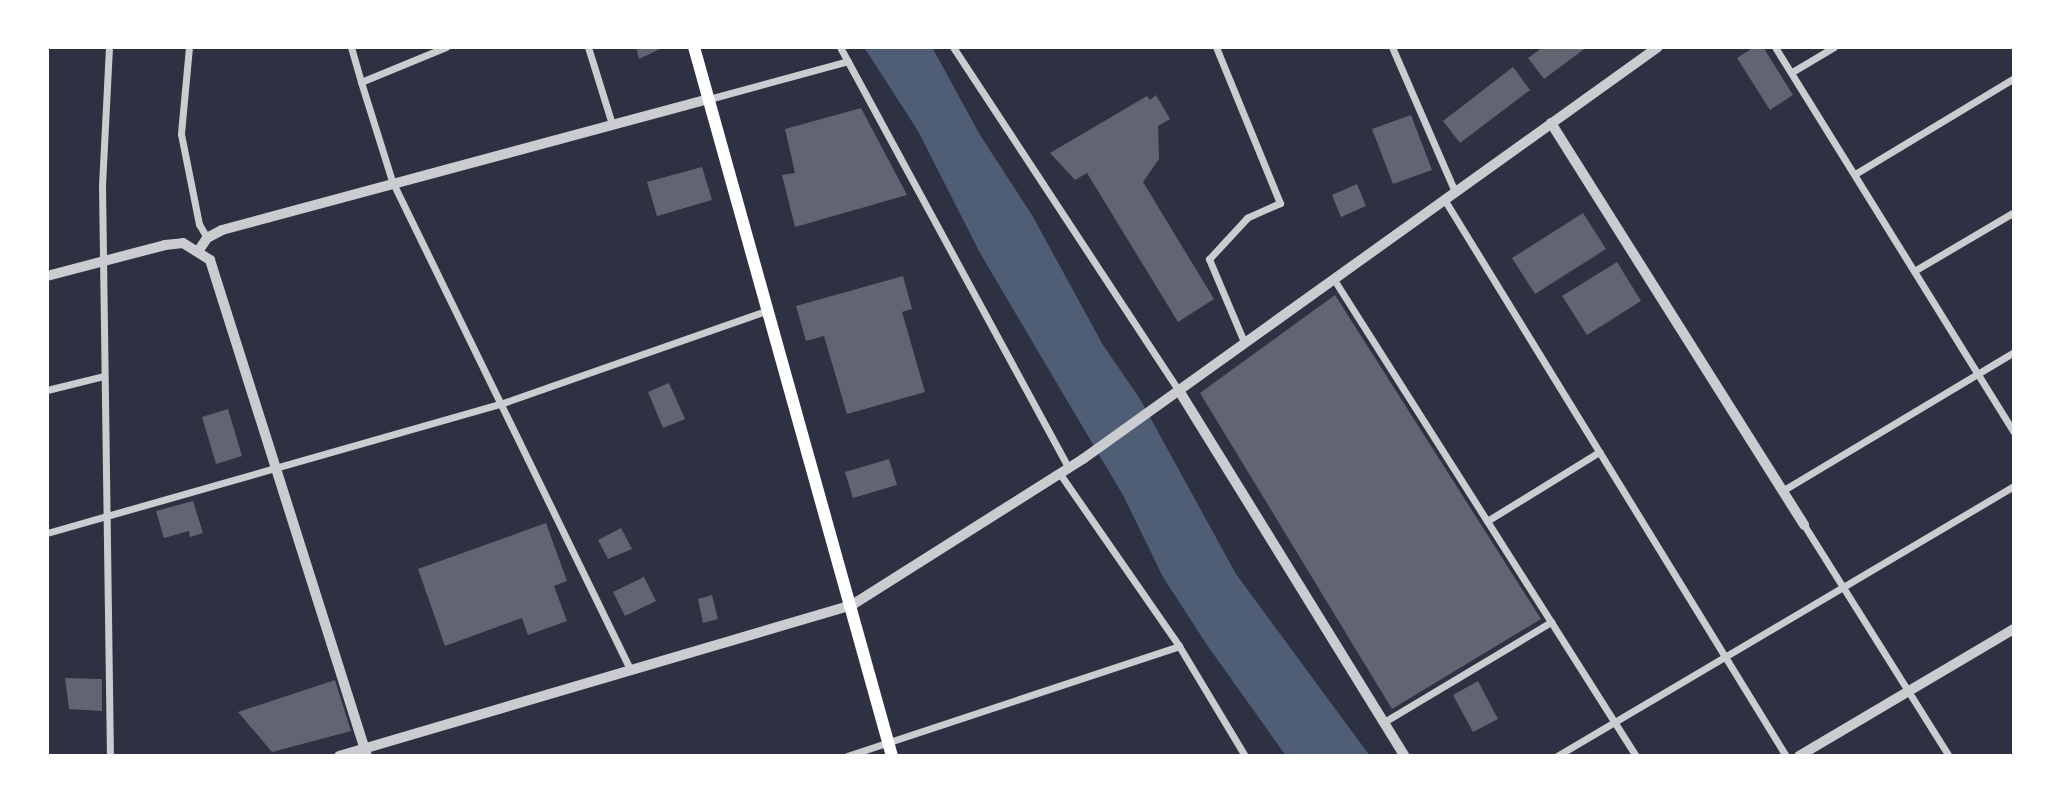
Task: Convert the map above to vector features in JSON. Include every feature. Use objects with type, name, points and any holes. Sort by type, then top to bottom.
[{"type":"highway","points":[[694,47],[892,756]]},
{"type":"street","points":[[109,47],[102,185],[106,260],[104,376],[110,515],[110,756]]},
{"type":"street","points":[[189,47],[181,134],[199,224],[207,238]]},
{"type":"street","points":[[351,47],[392,181],[631,671]]},
{"type":"street","points":[[361,82],[446,47]]},
{"type":"street","points":[[588,47],[612,124]]},
{"type":"street","points":[[840,47],[1065,471],[1179,646],[1245,756]]},
{"type":"street","points":[[953,47],[1178,389],[1405,756]]},
{"type":"street","points":[[1216,47],[1280,203],[1247,218],[1209,259],[1244,342]]},
{"type":"street","points":[[1392,47],[1455,192]]},
{"type":"street","points":[[339,756],[365,752],[852,606],[1083,459],[1658,47]]},
{"type":"street","points":[[1775,47],[2014,432]]},
{"type":"street","points":[[1792,72],[1834,47]]},
{"type":"street","points":[[199,250],[207,238],[392,181],[848,61]]},
{"type":"street","points":[[1855,174],[2014,78]]},
{"type":"street","points":[[1551,123],[1949,756]]},
{"type":"street","points":[[1444,199],[1786,756]]},
{"type":"street","points":[[1914,271],[2014,212]]},
{"type":"street","points":[[47,276],[165,245],[183,243],[199,250],[217,274],[365,752]]},
{"type":"street","points":[[1333,278],[1636,756]]},
{"type":"street","points":[[47,533],[500,404],[768,310]]},
{"type":"street","points":[[1782,491],[2014,352]]},
{"type":"street","points":[[47,390],[104,376]]},
{"type":"street","points":[[1487,521],[1600,452]]},
{"type":"street","points":[[1557,756],[2014,486]]},
{"type":"street","points":[[1384,722],[1551,622]]},
{"type":"street","points":[[1799,756],[2014,629]]},
{"type":"street","points":[[847,756],[887,740],[1179,646]]},
{"type":"water","points":[[864,47],[932,47],[980,135],[1032,215],[1103,345],[1140,399],[1236,574],[1370,756],[1286,756],[1207,645],[1163,577],[1124,497],[980,253],[918,131]]},
{"type":"building","points":[[636,47],[664,47],[639,59]]},
{"type":"building","points":[[1543,47],[1587,47],[1544,79],[1528,58]]},
{"type":"building","points":[[1754,47],[1763,47],[1793,95],[1770,110],[1737,58]]},
{"type":"building","points":[[1513,67],[1530,90],[1460,143],[1443,121]]},
{"type":"building","points":[[1156,95],[1170,119],[1158,126],[1159,159],[1143,182],[1214,299],[1178,322],[1087,173],[1075,180],[1050,153],[1147,96],[1150,100]]},
{"type":"building","points":[[861,108],[907,195],[795,227],[782,175],[795,173],[785,129]]},
{"type":"building","points":[[1411,115],[1432,170],[1393,184],[1372,129]]},
{"type":"building","points":[[702,167],[712,200],[657,216],[647,182]]},
{"type":"building","points":[[1357,184],[1366,206],[1341,217],[1332,195]]},
{"type":"building","points":[[1583,213],[1606,249],[1535,294],[1512,258]]},
{"type":"building","points":[[1617,262],[1641,301],[1587,335],[1562,296]]},
{"type":"building","points":[[903,276],[912,309],[902,312],[925,392],[847,414],[824,336],[806,341],[796,306]]},
{"type":"building","points":[[1335,295],[1541,619],[1392,709],[1200,393]]},
{"type":"building","points":[[669,383],[685,419],[663,428],[648,392]]},
{"type":"building","points":[[228,409],[242,456],[216,464],[202,417]]},
{"type":"building","points":[[889,459],[897,485],[853,498],[845,472]]},
{"type":"building","points":[[193,501],[203,533],[190,537],[189,531],[164,538],[156,511]]},
{"type":"building","points":[[546,523],[567,581],[554,586],[567,621],[528,635],[522,618],[445,646],[418,569]]},
{"type":"building","points":[[621,528],[632,549],[608,559],[598,540]]},
{"type":"building","points":[[644,577],[656,601],[625,616],[613,592]]},
{"type":"building","points":[[712,595],[718,619],[703,623],[698,599]]},
{"type":"building","points":[[65,678],[102,679],[102,711],[69,709]]},
{"type":"building","points":[[335,680],[351,731],[272,752],[238,712]]},
{"type":"building","points":[[1478,681],[1498,719],[1473,732],[1453,695]]}]
